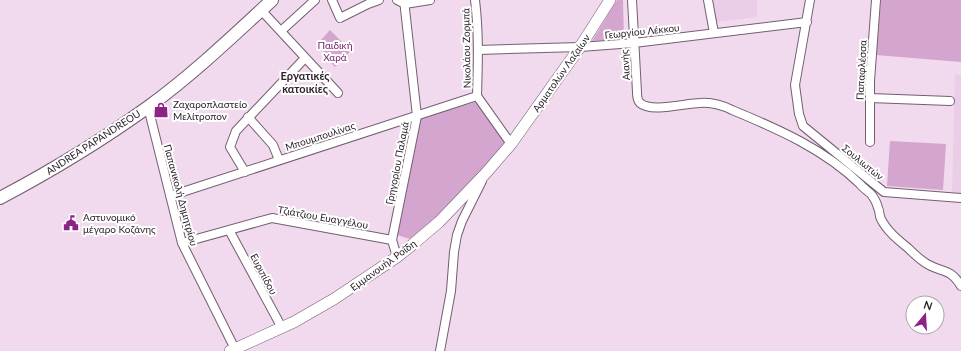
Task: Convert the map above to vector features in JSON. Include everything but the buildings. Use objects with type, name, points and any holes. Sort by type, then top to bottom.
[{"type":"main road","name":"ANDREA PAPANDREOU","points":[[0,198],[73,157],[148,107],[224,44],[272,0]]},
{"type":"street","points":[[281,31],[315,0]]},
{"type":"street","points":[[332,0],[340,18],[379,0]]},
{"type":"street","points":[[397,0],[405,2],[430,0]]},
{"type":"street","name":"Νικολάου Ζορμπά","points":[[475,0],[478,50],[477,96]]},
{"type":"street","name":"Αρματολών Λαζαίων","points":[[511,144],[580,47],[610,0]]},
{"type":"street","name":"Αιανής","points":[[632,0],[637,92],[638,99],[641,104],[651,108],[701,103],[714,104],[771,126],[818,151],[848,172],[871,195],[878,207]]},
{"type":"street","points":[[708,0],[714,33]]},
{"type":"street","points":[[807,22],[810,0]]},
{"type":"street","name":"Παπαφλέσσα","points":[[870,142],[871,60],[876,0]]},
{"type":"street","name":"Γρηγορίου Παλαμά","points":[[397,257],[392,240],[417,116],[405,2]]},
{"type":"street","points":[[261,10],[338,93]]},
{"type":"street","name":"Γεωργίου Λέκκου","points":[[478,50],[580,47],[634,43],[807,22]]},
{"type":"street","name":"Σουλιωτών","points":[[807,22],[795,85],[803,126],[884,192],[961,198]]},
{"type":"street","points":[[245,172],[230,147],[236,131],[305,58]]},
{"type":"street","points":[[477,96],[511,144]]},
{"type":"street","name":"Μπουμπουλίνας","points":[[170,196],[477,96]]},
{"type":"street","points":[[870,98],[950,101]]},
{"type":"street","name":"Παπανικολή Δημητρίου","points":[[148,107],[182,243],[232,350]]},
{"type":"street","points":[[248,117],[273,145],[279,160]]},
{"type":"street","name":"Εμμανουήλ Ροΐδη","points":[[232,350],[282,328],[334,299],[397,257],[438,222],[486,173],[511,144]]},
{"type":"street","points":[[440,351],[451,291],[457,235],[462,221],[486,173]]},
{"type":"street","points":[[884,192],[878,207],[880,217],[884,225],[916,256],[929,265],[953,275],[961,286]]},
{"type":"street","name":"Τζιάτζιου Ευαγγέλου","points":[[182,243],[272,218],[392,240]]},
{"type":"street","name":"Ευριπίδου","points":[[229,230],[282,328]]},
{"type":"shaded area","points":[[712,0],[757,0],[757,17],[716,22]]},
{"type":"shaded area","points":[[955,74],[961,75],[961,195],[952,194]]},
{"type":"green space","points":[[617,0],[623,0],[624,39],[592,41]]},
{"type":"green space","points":[[881,0],[961,0],[961,62],[876,55]]},
{"type":"green space","name":"Παιδική Χαρά","points":[[330,30],[351,51],[335,67],[324,55],[321,40]]},
{"type":"green space","points":[[476,102],[507,144],[437,217],[410,239],[397,235],[421,118]]},
{"type":"green space","points":[[890,141],[946,144],[943,190],[887,186]]},
{"type":"place","name":"Ζαχαροπλαστείο Μελίτροπον","points":[[161,110]]},
{"type":"place","name":"Αστυνομικό μέγαρο Κοζάνης","points":[[71,223]]},
{"type":"district","name":"Εργατικές κατοικίες","points":[[305,81]]}]
